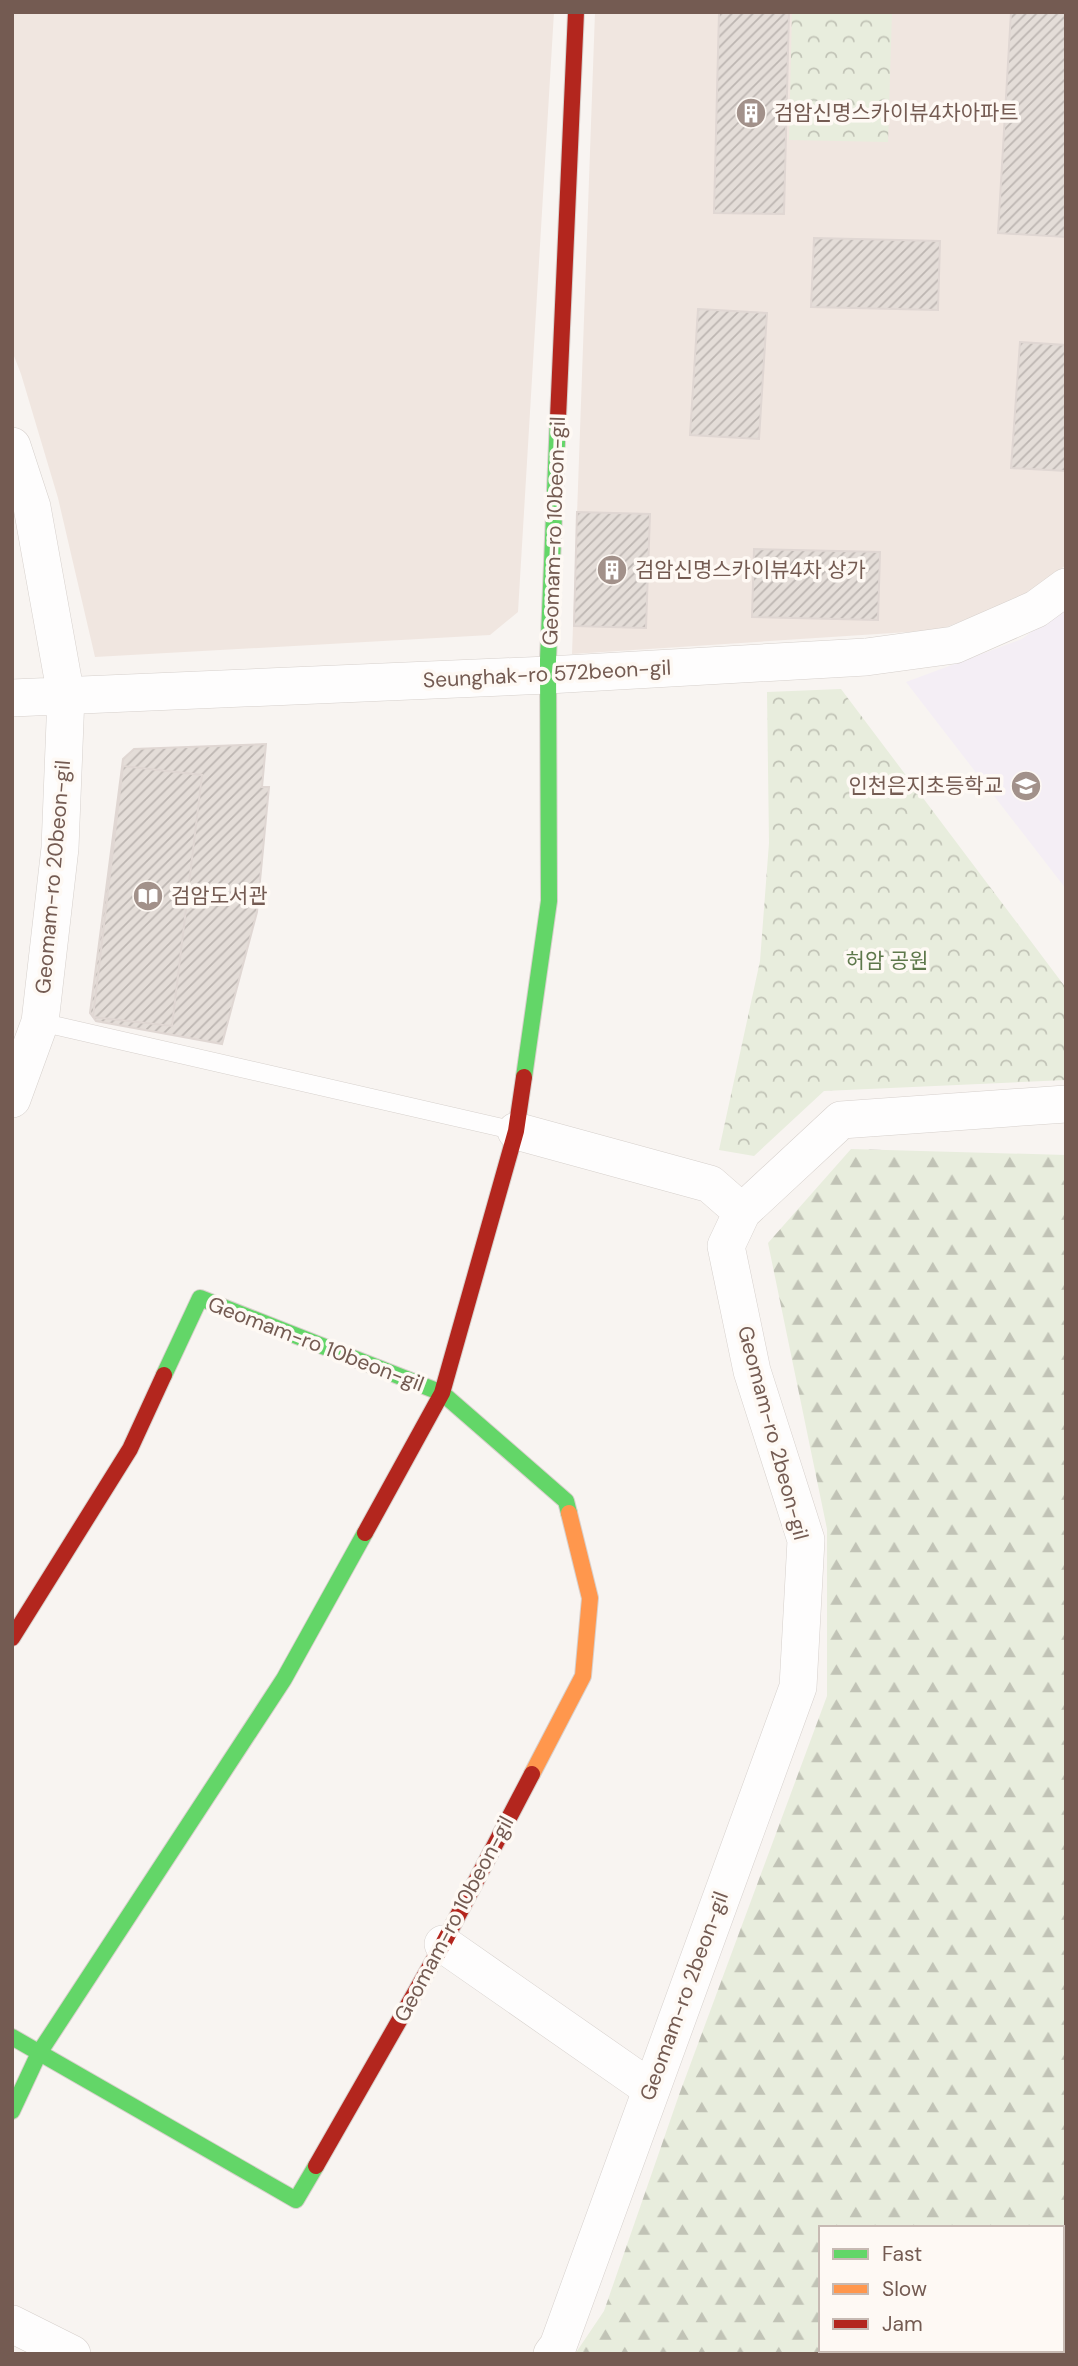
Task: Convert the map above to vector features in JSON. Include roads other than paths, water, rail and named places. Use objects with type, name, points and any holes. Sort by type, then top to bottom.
[{"type":"street","name":"Geomam-ro 10beon-gil","points":[[12,2111],[39,2053],[284,1679],[442,1393],[516,1132],[549,901],[548,675],[576,12]]},
{"type":"street","name":"Geomam-ro 20beon-gil","points":[[12,446],[32,507],[66,696],[60,848],[40,1022],[12,1099]]},
{"type":"street","name":"Seunghak-ro 572beon-gil","points":[[12,698],[548,675],[866,657],[954,645],[1036,609],[1066,587]]},
{"type":"street","name":"Geomam-ro 2beon-gil","points":[[552,2354],[558,2346],[798,1687],[806,1540],[752,1371],[726,1246],[742,1212],[841,1120],[1066,1104]]},
{"type":"street","points":[[516,1132],[710,1184],[742,1212]]},
{"type":"street","name":"Geomam-ro 10beon-gil","points":[[12,2037],[296,2200],[443,1944],[583,1676],[590,1598],[566,1501],[442,1393],[200,1298],[130,1449],[13,1635]]},
{"type":"street","points":[[443,1944],[651,2089]]},
{"type":"street","points":[[12,2324],[72,2354]]},
{"type":"lane","points":[[40,1022],[516,1132]]},
{"type":"place","name":"검암신명스카이뷰4차아파트","points":[[751,113]]},
{"type":"place","name":"검암신명스카이뷰4차 상가","points":[[612,570]]},
{"type":"place","name":"인천은지초등학교","points":[[1026,786]]},
{"type":"place","name":"검암도서관","points":[[148,896]]},
{"type":"park label","name":"허암 공원","points":[[887,961]]}]
